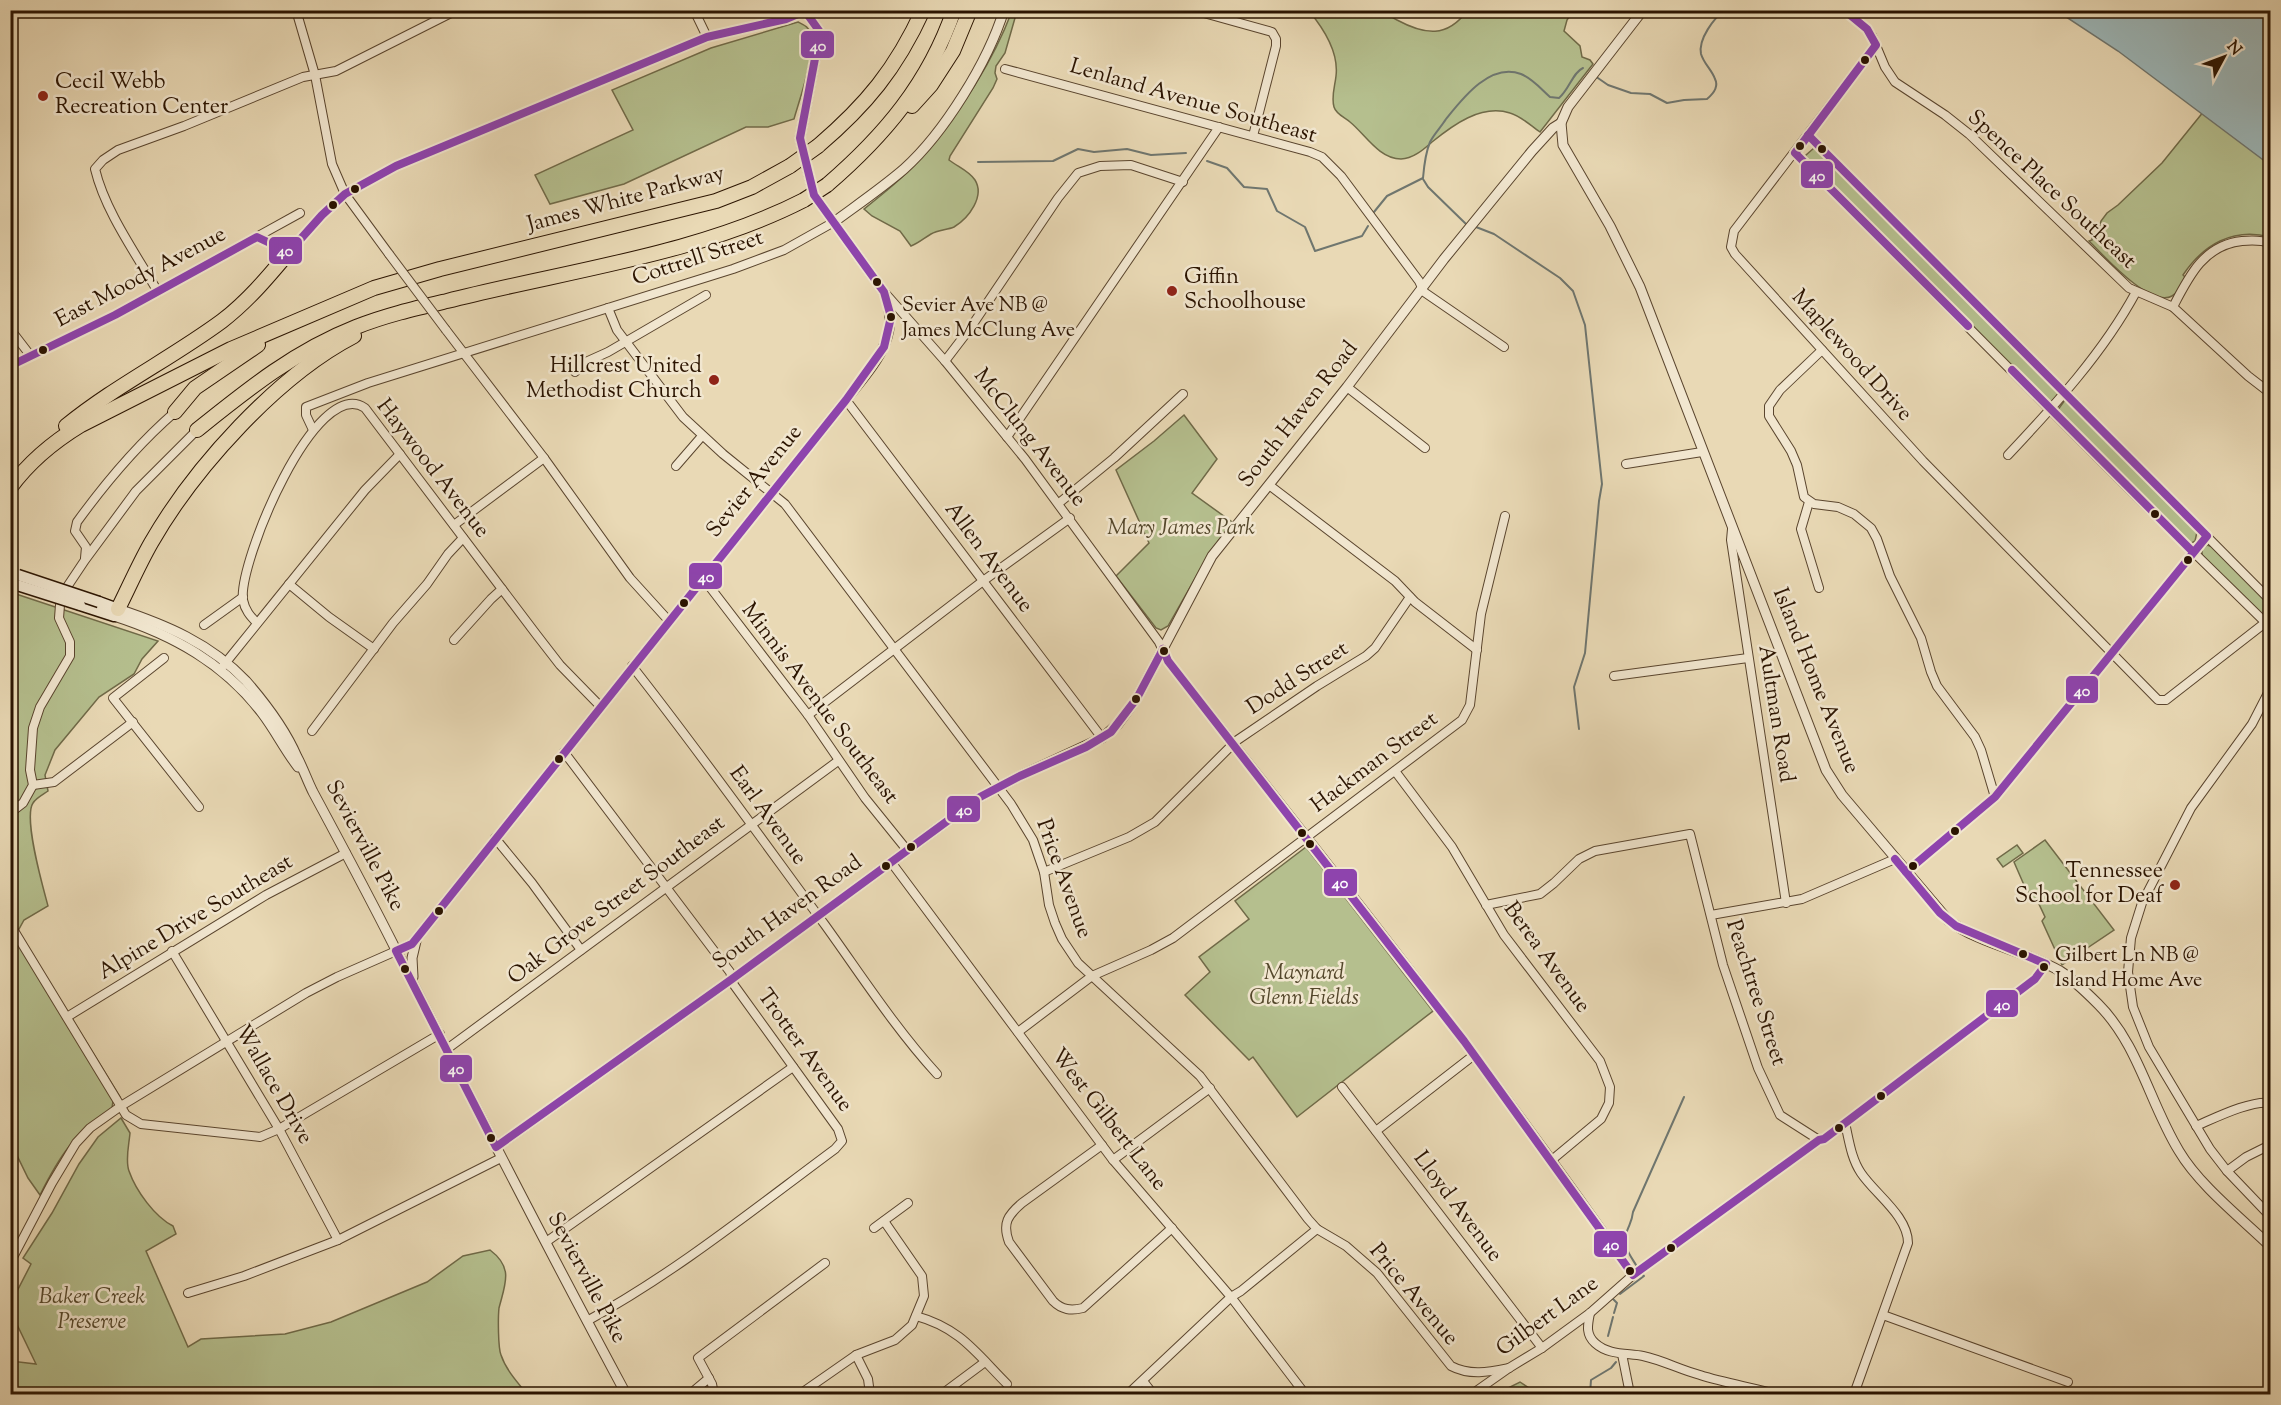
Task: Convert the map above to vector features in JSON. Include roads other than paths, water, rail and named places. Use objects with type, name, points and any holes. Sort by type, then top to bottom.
[{"type":"highway","name":"James White Parkway","points":[[340,302],[374,288],[440,269],[716,201],[752,187],[790,166],[818,146],[873,93],[901,54],[923,10]]},
{"type":"highway","points":[[862,155],[890,124],[924,75],[948,28],[954,10]]},
{"type":"highway","points":[[197,430],[270,373],[309,348],[379,318],[498,287],[656,252],[740,229],[804,200],[827,185],[899,122],[931,85],[953,51],[970,10]]},
{"type":"highway","points":[[10,488],[48,442],[79,416],[229,315],[259,288],[289,252]]},
{"type":"highway","points":[[175,412],[195,388],[240,356],[340,302]]},
{"type":"highway","points":[[36,458],[62,436],[91,420],[231,349],[340,302]]},
{"type":"highway","points":[[116,612],[162,525],[204,468],[238,429],[285,385],[319,358],[375,325],[418,308]]},
{"type":"main road","name":"Sevierville Pike","points":[[13,579],[99,602],[116,612]]},
{"type":"main road","name":"Sevierville Pike","points":[[13,579],[80,605],[116,612]]},
{"type":"street","points":[[296,10],[315,75],[332,164],[345,194],[544,458],[630,578],[661,615],[669,621]]},
{"type":"street","points":[[158,292],[110,208],[99,183],[95,169],[103,160],[118,150],[184,126],[303,77],[336,71],[457,10]]},
{"type":"street","points":[[694,10],[707,38]]},
{"type":"street","name":"Cottrell Street","points":[[313,430],[306,415],[306,407],[322,403],[368,384],[784,250],[834,222],[905,168],[944,123],[977,71],[998,31],[1004,10]]},
{"type":"street","points":[[1193,10],[1272,32],[1275,36],[1276,46],[1253,136]]},
{"type":"street","points":[[1561,123],[1566,110],[1577,94],[1643,10]]},
{"type":"street","points":[[1844,10],[1867,29],[1876,45]]},
{"type":"street","points":[[289,252],[322,215],[345,194],[396,166],[707,38],[786,19],[806,11]]},
{"type":"street","name":"Sevier Avenue","points":[[396,951],[412,944],[418,937],[846,400],[876,360],[888,337],[891,317],[884,292],[814,195],[800,138],[820,32],[806,11]]},
{"type":"street","name":"Maplewood Drive","points":[[1876,45],[1734,231],[1731,247],[1923,461],[2158,700],[2166,700],[2269,623]]},
{"type":"street","name":"Spence Place Southeast","points":[[1876,45],[1885,67],[1895,82],[1963,129],[2129,288],[2173,307],[2250,378],[2271,393]]},
{"type":"street","name":"Lenland Avenue Southeast","points":[[1005,69],[1322,157],[1331,165],[1424,292],[1504,347]]},
{"type":"street","name":"South Haven Road","points":[[496,1147],[998,786],[1102,738],[1126,714],[1212,556],[1347,387],[1422,287],[1532,151],[1553,128],[1561,123]]},
{"type":"street","name":"Island Home Avenue","points":[[1561,123],[1564,148],[1610,226],[1640,287],[1826,770],[1842,795],[1940,913],[1956,926],[2046,964],[2073,980],[2106,1013],[2133,1053],[2170,1136],[2186,1162],[2271,1246]]},
{"type":"street","points":[[1007,437],[1219,127]]},
{"type":"street","points":[[1808,135],[2271,600]]},
{"type":"street","points":[[1795,153],[2193,552],[2269,623]]},
{"type":"street","points":[[945,361],[971,327],[1058,198],[1078,173],[1100,166],[1131,165],[1183,182]]},
{"type":"street","points":[[257,237],[300,213]]},
{"type":"street","name":"East Moody Avenue","points":[[10,366],[115,315],[257,237],[289,252]]},
{"type":"street","points":[[2173,307],[2190,274],[2212,251],[2236,241],[2252,240],[2271,243]]},
{"type":"street","name":"McClung Avenue","points":[[884,292],[945,361],[1059,503],[1163,649],[1168,661],[1553,1159],[1633,1275]]},
{"type":"street","points":[[2008,455],[2065,393],[2119,323],[2136,292]]},
{"type":"street","points":[[575,372],[588,361],[609,352],[706,295]]},
{"type":"street","name":"Price Avenue","points":[[608,308],[617,330],[683,417],[702,436],[785,504],[1024,822],[1044,872],[1049,905],[1055,923],[1069,950],[1092,976],[1210,1088],[1263,1161],[1317,1229],[1346,1246],[1377,1273],[1451,1366],[1459,1371],[1479,1373],[1509,1368]]},
{"type":"street","points":[[10,329],[30,355]]},
{"type":"street","points":[[1822,351],[1787,383],[1767,411],[1791,451],[1797,465],[1801,490],[1809,502],[1845,510],[1863,520],[1871,528],[1890,576],[1921,638],[1937,686],[1975,737],[1981,750],[1995,797]]},
{"type":"street","points":[[1347,387],[1425,448]]},
{"type":"street","points":[[1059,503],[1114,458],[1183,394]]},
{"type":"street","name":"Allen Avenue","points":[[846,400],[1102,738]]},
{"type":"street","name":"Haywood Avenue","points":[[243,597],[249,565],[265,517],[282,479],[313,430],[332,412],[348,405],[358,405],[364,408],[400,454],[560,665],[601,707]]},
{"type":"street","points":[[85,560],[87,550],[75,533],[77,522],[111,476],[175,412]]},
{"type":"street","points":[[10,813],[24,803],[33,785],[30,770],[33,728],[40,707],[70,656],[70,642],[59,618],[60,605],[67,587],[136,491],[197,430]]},
{"type":"street","points":[[676,465],[702,436]]},
{"type":"street","points":[[1626,464],[1702,452]]},
{"type":"street","points":[[223,666],[365,490],[400,454]]},
{"type":"street","points":[[454,525],[544,458]]},
{"type":"street","points":[[1269,484],[1395,581],[1410,597],[1477,650]]},
{"type":"street","points":[[1809,502],[1801,529],[1819,588]]},
{"type":"street","name":"Hackman Street","points":[[1018,1032],[1092,976],[1173,938],[1462,720],[1467,713],[1481,614],[1505,516]]},
{"type":"street","points":[[808,715],[982,581],[1070,518]]},
{"type":"street","name":"Aultman Road","points":[[1732,529],[1731,540],[1748,658],[1786,903]]},
{"type":"street","points":[[1906,872],[1995,797],[2207,536]]},
{"type":"street","points":[[312,731],[393,623],[463,538]]},
{"type":"street","points":[[84,543],[99,540]]},
{"type":"street","name":"Minnis Avenue Southeast","points":[[703,578],[907,850]]},
{"type":"street","points":[[289,584],[329,617],[374,649]]},
{"type":"street","points":[[454,640],[502,589]]},
{"type":"street","points":[[204,625],[243,597],[249,614],[257,622]]},
{"type":"street","name":"Dodd Street","points":[[1044,872],[1129,837],[1155,822],[1233,743],[1317,686],[1366,657],[1375,648],[1410,597]]},
{"type":"street","name":"Sevierville Pike","points":[[116,612],[173,629],[194,639],[269,710],[292,746],[308,782],[440,1034],[501,1158],[626,1395]]},
{"type":"street","points":[[164,658],[113,698],[199,807]]},
{"type":"street","points":[[1614,676],[1748,658]]},
{"type":"street","name":"Sevierville Pike","points":[[223,666],[253,701],[308,782]]},
{"type":"street","name":"Earl Avenue","points":[[632,666],[752,824],[918,1052],[937,1074]]},
{"type":"street","points":[[2271,689],[2252,724],[2191,808],[2142,903],[2131,938],[2129,986],[2139,1025],[2149,1047],[2210,1149],[2227,1171],[2271,1216]]},
{"type":"street","points":[[33,785],[54,782],[133,722]]},
{"type":"street","name":"Trotter Avenue","points":[[564,752],[730,972],[734,985],[838,1129],[842,1141],[835,1149],[657,1279],[587,1321]]},
{"type":"street","name":"Oak Grove Street Southeast","points":[[447,1049],[838,761]]},
{"type":"street","name":"Berea Avenue","points":[[1395,771],[1452,847],[1486,905],[1524,962],[1591,1048],[1609,1078],[1610,1095],[1606,1111],[1601,1119],[1553,1159]]},
{"type":"street","name":"Peachtree Street","points":[[1486,905],[1540,894],[1579,859],[1595,851],[1690,834],[1731,994],[1758,1068],[1776,1109],[1784,1119],[1819,1140]]},
{"type":"street","points":[[495,838],[532,883],[581,950]]},
{"type":"street","name":"Alpine Drive Southeast","points":[[67,1017],[266,895],[346,853]]},
{"type":"street","points":[[1711,915],[1786,903],[1812,896],[1895,859]]},
{"type":"street","name":"West Gilbert Lane","points":[[891,862],[1113,1160],[1231,1297],[1305,1395]]},
{"type":"street","points":[[10,924],[126,1115],[143,1124],[260,1137],[279,1129],[440,1034]]},
{"type":"street","points":[[413,983],[412,958],[418,937]]},
{"type":"street","name":"Wallace Drive","points":[[172,951],[279,1129],[338,1240]]},
{"type":"street","points":[[10,1263],[52,1183],[76,1143],[90,1128],[122,1106],[325,983],[396,951]]},
{"type":"street","name":"Gilbert Lane","points":[[1472,1395],[1542,1348],[1590,1313],[1633,1275],[1819,1140],[1824,1139],[2035,979],[2046,964]]},
{"type":"street","points":[[1376,1131],[1474,1055]]},
{"type":"street","points":[[546,1242],[793,1066]]},
{"type":"street","name":"Lloyd Avenue","points":[[1342,1087],[1542,1348]]},
{"type":"street","points":[[1113,1160],[1210,1088]]},
{"type":"street","points":[[2196,1126],[2248,1107],[2265,1102],[2271,1103]]},
{"type":"street","points":[[1845,1123],[1854,1161],[1861,1173],[1896,1215],[1908,1235],[1908,1243],[1854,1395]]},
{"type":"street","points":[[1102,1145],[1010,1212],[1006,1220],[1005,1233],[1008,1242],[1053,1301],[1059,1307],[1068,1310],[1083,1308],[1172,1228]]},
{"type":"street","points":[[2227,1171],[2246,1157],[2271,1145]]},
{"type":"street","points":[[188,1293],[244,1276],[338,1240],[501,1158]]},
{"type":"street","points":[[874,1228],[908,1203]]},
{"type":"street","points":[[800,1395],[856,1355],[895,1340],[912,1325],[924,1296],[922,1276],[884,1221]]},
{"type":"street","points":[[1128,1395],[1231,1297],[1317,1229]]},
{"type":"street","points":[[707,1395],[713,1389],[698,1358],[825,1263]]},
{"type":"street","points":[[1590,1313],[1587,1325],[1589,1335],[1593,1342],[1602,1348],[1622,1354],[1643,1356],[1702,1376],[1776,1395]]},
{"type":"street","points":[[1883,1315],[2068,1382]]},
{"type":"street","points":[[916,1316],[945,1325],[958,1334],[1006,1384]]},
{"type":"street","points":[[1622,1354],[1630,1395]]},
{"type":"street","points":[[856,1355],[868,1379],[870,1395]]},
{"type":"street","points":[[942,1395],[985,1362]]},
{"type":"street","points":[[690,1395],[709,1378]]},
{"type":"street","points":[[1143,1381],[1153,1395]]},
{"type":"water","points":[[2057,11],[2270,11],[2270,165],[2118,51]]},
{"type":"waterway","points":[[1595,76],[1608,85],[1631,93],[1650,94],[1667,103],[1707,99],[1715,90],[1716,82],[1701,54],[1702,42],[1712,23],[1725,10]]},
{"type":"waterway","points":[[1374,212],[1387,196],[1423,178],[1428,146],[1432,139],[1460,102],[1478,84],[1498,73],[1510,72],[1525,76],[1550,97],[1559,98],[1576,73],[1583,68]]},
{"type":"waterway","points":[[978,162],[1053,161],[1078,149],[1094,152],[1127,149],[1151,155],[1186,153]]},
{"type":"waterway","points":[[1207,161],[1227,168],[1244,187],[1267,189],[1277,211],[1305,227],[1315,251],[1362,236],[1368,226]]},
{"type":"waterway","points":[[1423,179],[1428,187],[1466,224]]},
{"type":"waterway","points":[[1476,227],[1494,234],[1560,278],[1573,291],[1585,325],[1602,484],[1585,653],[1574,687],[1579,729]]},
{"type":"waterway","points":[[1636,1265],[1627,1249],[1625,1236],[1633,1212],[1684,1097]]},
{"type":"waterway","points":[[1620,1294],[1643,1275]]},
{"type":"waterway","points":[[1613,1299],[1617,1303],[1614,1313]]},
{"type":"waterway","points":[[1608,1336],[1613,1317]]},
{"type":"waterway","points":[[1590,1394],[1591,1380],[1611,1368],[1616,1362]]},
{"type":"place","name":"Cecil Webb Recreation Center","points":[[43,96]]},
{"type":"place","name":"Giffin Schoolhouse","points":[[1172,291]]},
{"type":"place","name":"Sevier Ave NB @ James McClung Ave","points":[[891,317]]},
{"type":"place","name":"Hillcrest United Methodist Church","points":[[714,380]]},
{"type":"place","name":"Tennessee School for Deaf","points":[[2175,885]]},
{"type":"place","name":"Gilbert Ln NB @ Island Home Ave","points":[[2044,967]]},
{"type":"park label","name":"Mary James Park","points":[[1181,529]]},
{"type":"park label","name":"Maynard Glenn Fields","points":[[1304,986]]},
{"type":"park label","name":"Baker Creek Preserve","points":[[92,1310]]}]
